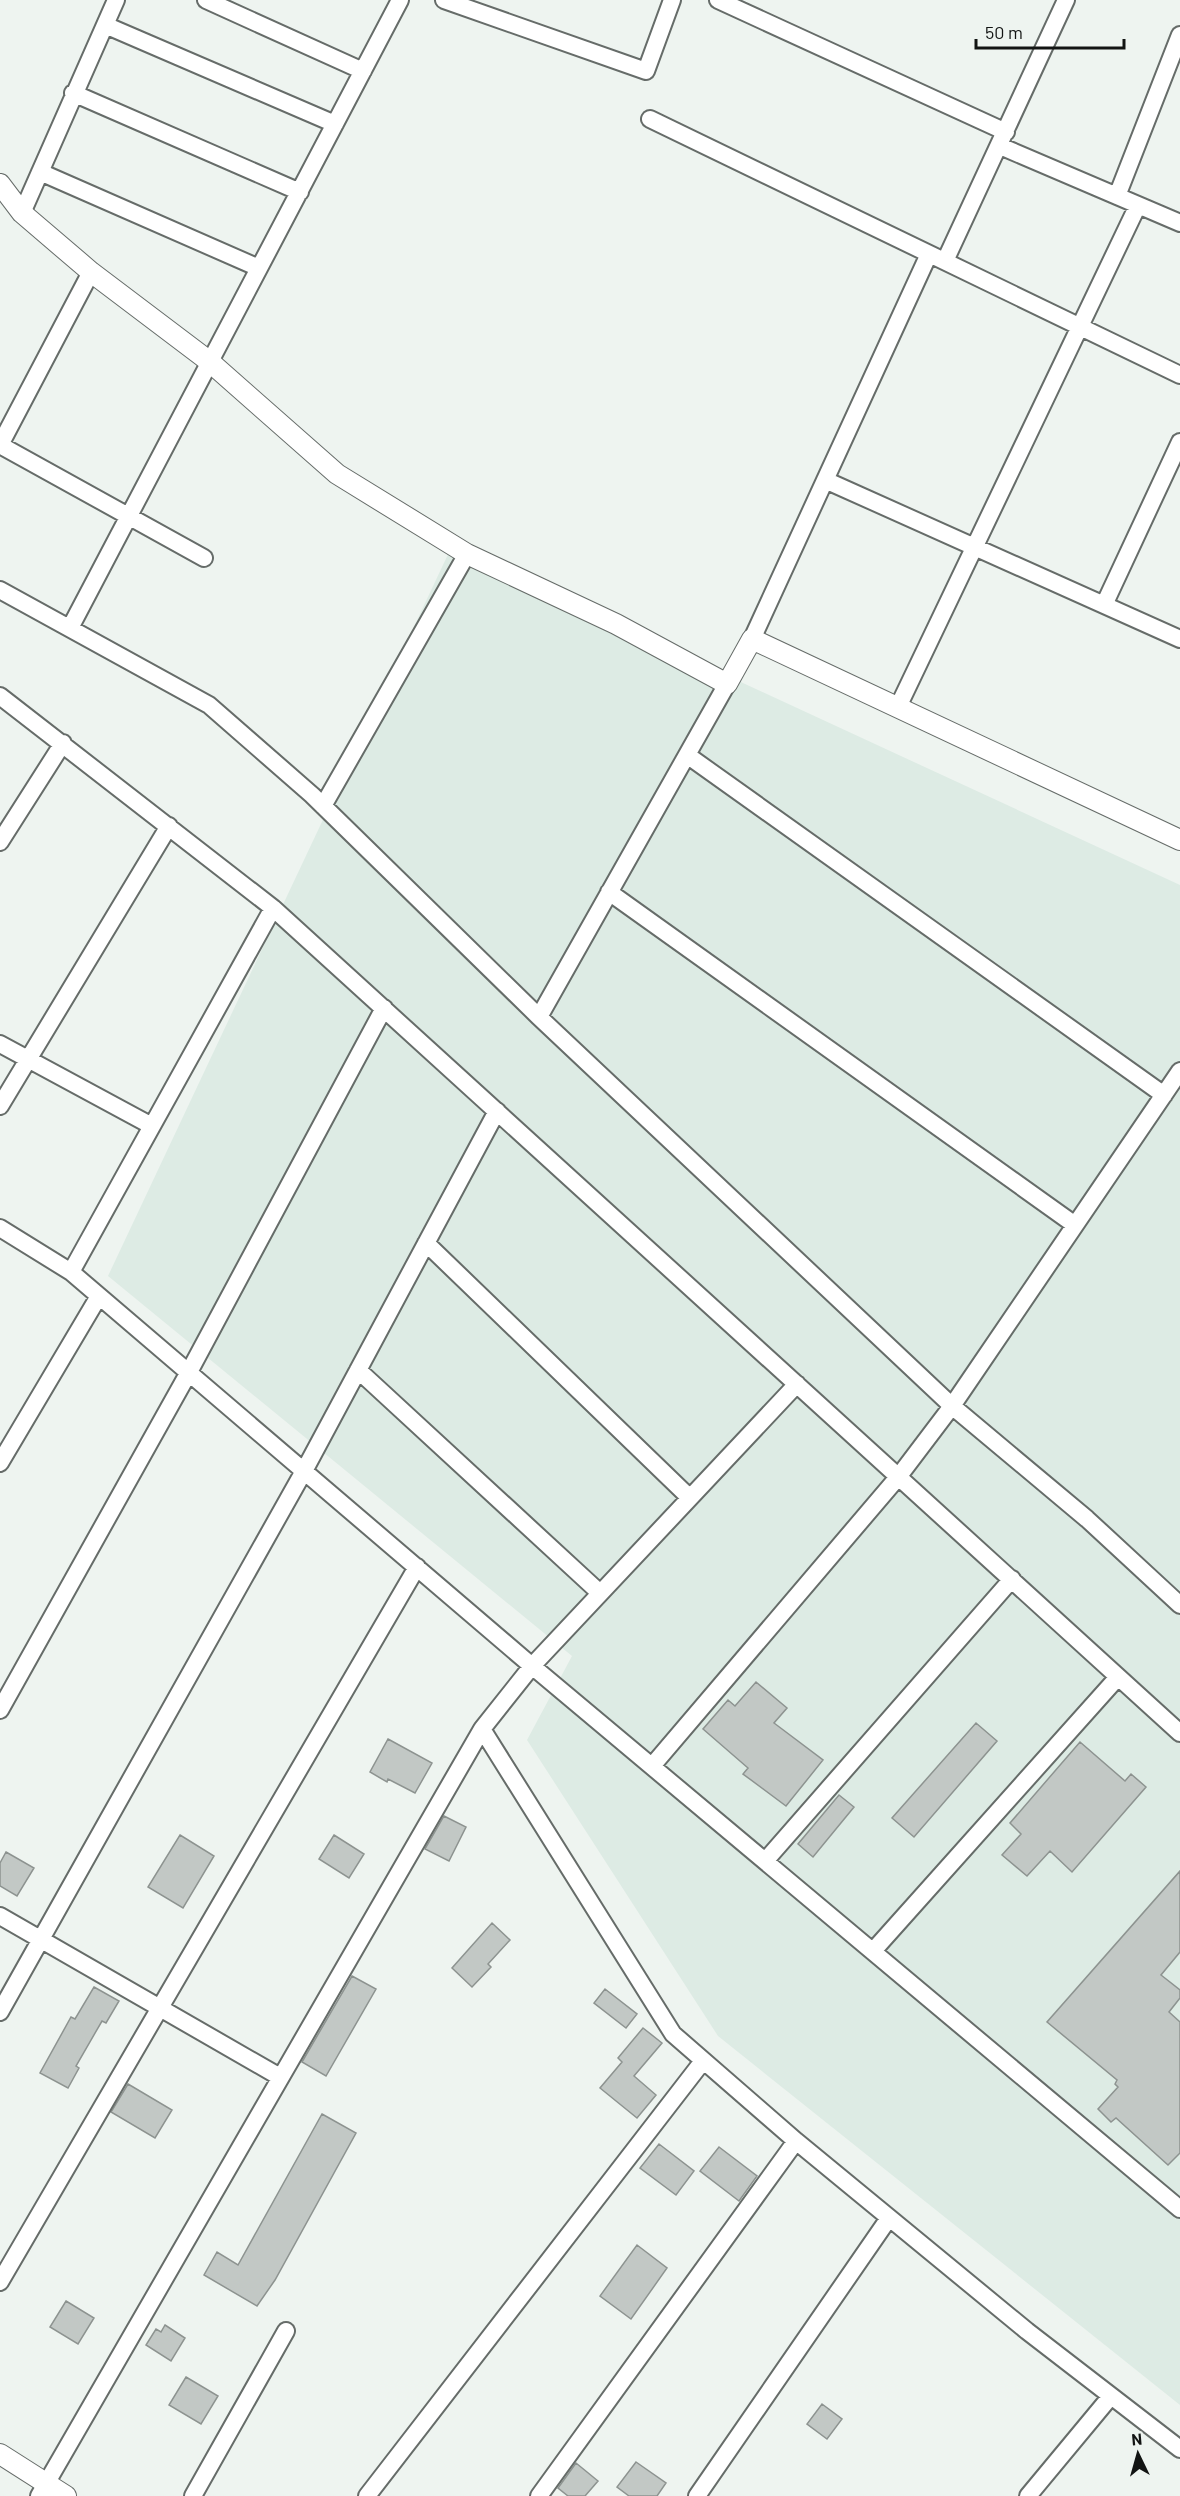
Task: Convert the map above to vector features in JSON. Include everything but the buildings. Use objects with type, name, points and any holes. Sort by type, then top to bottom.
[{"type":"street","points":[[22,213],[116,0]]},
{"type":"street","points":[[207,0],[363,71]]},
{"type":"street","points":[[70,628],[400,0]]},
{"type":"street","points":[[444,0],[646,71],[672,0]]},
{"type":"street","points":[[718,0],[1117,196],[1180,223]]},
{"type":"street","points":[[945,261],[1066,0]]},
{"type":"street","points":[[105,25],[335,124]]},
{"type":"street","points":[[1117,196],[1180,35]]},
{"type":"street","points":[[73,93],[300,192]]},
{"type":"street","points":[[650,119],[1180,375]]},
{"type":"street","points":[[40,171],[260,268]]},
{"type":"street","points":[[0,184],[22,213],[91,272],[210,363],[337,474],[467,554],[616,624],[727,684]]},
{"type":"street","points":[[898,707],[1138,205]]},
{"type":"street","points":[[539,1017],[752,639],[929,254]]},
{"type":"street","points":[[91,272],[0,445],[204,558]]},
{"type":"street","points":[[1104,605],[1180,442]]},
{"type":"street","points":[[825,480],[1180,639]]},
{"type":"street","points":[[323,806],[467,554]]},
{"type":"street","points":[[0,590],[209,705],[323,806],[539,1017],[952,1406],[1087,1520],[1180,1605]]},
{"type":"street","points":[[752,639],[1180,840]]},
{"type":"street","points":[[0,696],[273,908],[1180,1733]]},
{"type":"street","points":[[0,842],[63,743]]},
{"type":"street","points":[[687,755],[1164,1095]]},
{"type":"street","points":[[0,1106],[169,826]]},
{"type":"street","points":[[609,892],[1075,1225]]},
{"type":"street","points":[[71,1272],[273,908]]},
{"type":"street","points":[[0,1710],[189,1372],[384,1008]]},
{"type":"street","points":[[0,1044],[152,1126]]},
{"type":"street","points":[[652,1766],[899,1476],[952,1406],[1180,1071]]},
{"type":"street","points":[[0,2012],[304,1471],[497,1111]]},
{"type":"street","points":[[0,1228],[71,1272],[532,1666],[1180,2209]]},
{"type":"street","points":[[426,1243],[690,1498]]},
{"type":"street","points":[[0,1463],[99,1296]]},
{"type":"street","points":[[358,1370],[600,1593]]},
{"type":"street","points":[[42,2490],[482,1729],[532,1666],[797,1384]]},
{"type":"street","points":[[0,2282],[417,1567]]},
{"type":"street","points":[[766,1860],[1012,1579]]},
{"type":"street","points":[[873,1951],[1118,1677]]},
{"type":"street","points":[[482,1729],[673,2034],[889,2218],[1110,2396],[1180,2449]]},
{"type":"street","points":[[0,1916],[280,2077]]},
{"type":"street","points":[[367,2496],[703,2061]]},
{"type":"street","points":[[539,2496],[796,2141]]},
{"type":"street","points":[[697,2496],[889,2218]]},
{"type":"street","points":[[193,2496],[286,2331]]},
{"type":"street","points":[[1028,2496],[1110,2396]]},
{"type":"street","points":[[0,2454],[42,2490],[66,2496]]},
{"type":"shaded area","points":[[451,548],[1180,885],[1180,2405],[718,2036],[527,1740],[572,1656],[108,1276]]}]
